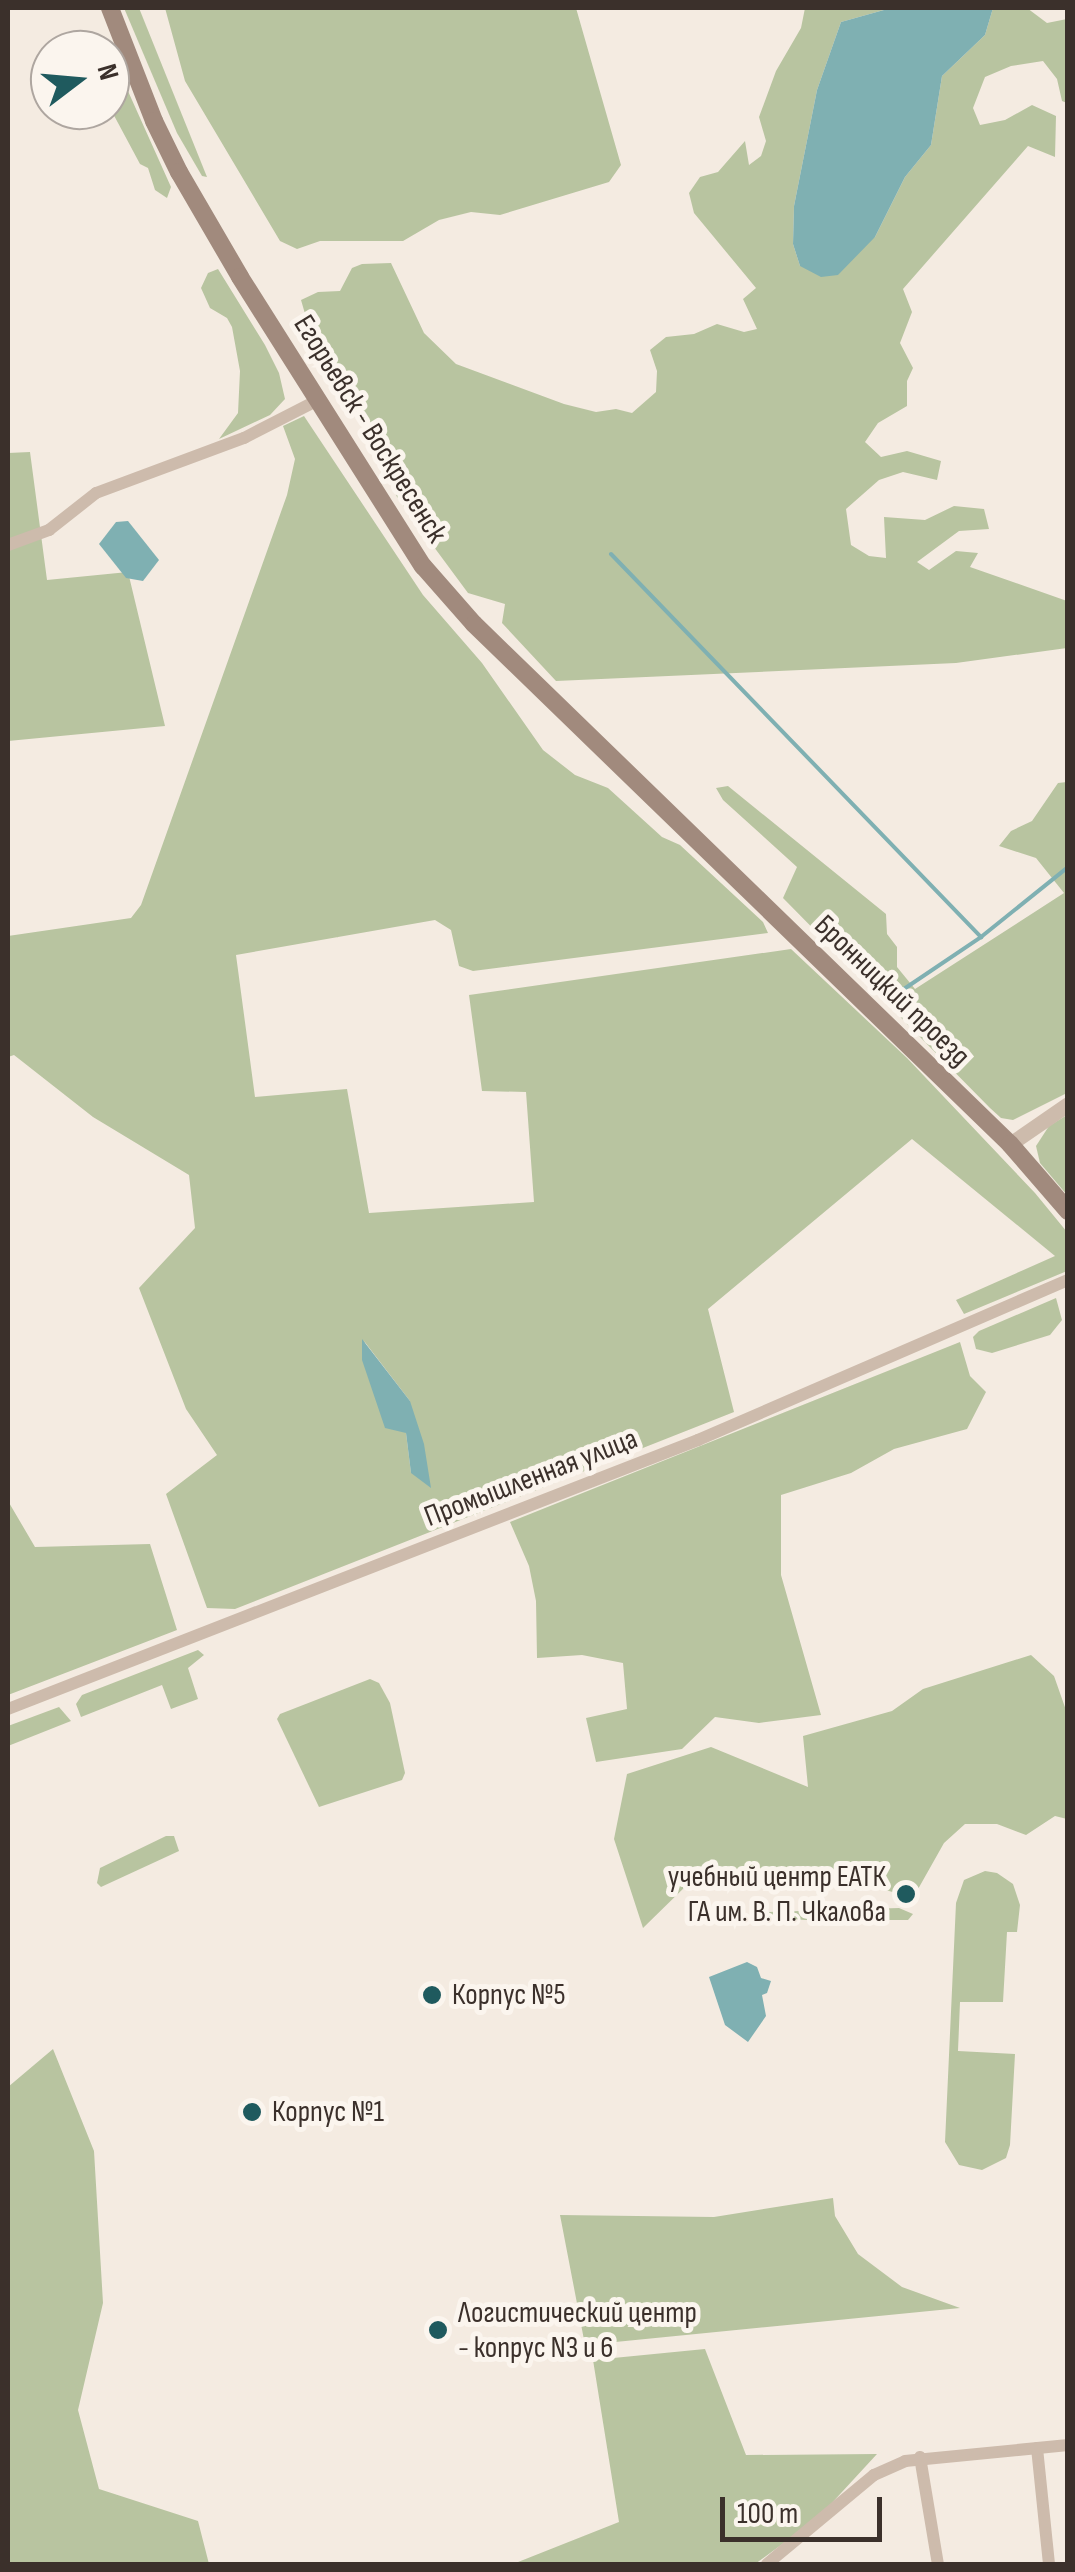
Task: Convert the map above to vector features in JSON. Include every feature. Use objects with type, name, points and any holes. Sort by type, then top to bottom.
[{"type":"main road","name":"Егорьевск - Воскресенск","points":[[110,8],[154,121],[180,172],[424,566],[450,598],[672,817]]},
{"type":"main road","name":"Бронницкий проезд","points":[[672,817],[1010,1144],[1068,1211]]},
{"type":"street","points":[[8,544],[49,530],[96,494],[244,438],[318,400]]},
{"type":"street","points":[[1010,1144],[1068,1104]]},
{"type":"street","name":"Промышленная улица","points":[[8,1709],[698,1440],[1068,1280]]},
{"type":"street","points":[[767,2564],[874,2476],[920,2457],[1068,2445]]},
{"type":"street","points":[[1036,2448],[1048,2564]]},
{"type":"street","points":[[920,2457],[938,2564]]},
{"type":"green space","points":[[124,8],[139,8],[207,177],[202,176],[177,133]]},
{"type":"green space","points":[[165,8],[576,8],[621,165],[609,182],[500,215],[471,212],[439,220],[403,241],[320,241],[297,249],[280,241],[185,81]]},
{"type":"green space","points":[[805,8],[891,8],[841,22],[817,90],[794,206],[793,244],[800,266],[875,237],[905,177],[931,145],[942,76],[985,35],[993,8],[1027,8],[1047,23],[1067,19],[1067,103],[1062,101],[1057,79],[1043,61],[1011,66],[985,77],[973,108],[980,125],[1005,120],[1032,105],[1056,116],[1055,157],[1028,146],[903,289],[912,312],[900,343],[913,368],[907,381],[907,406],[878,423],[865,442],[881,457],[907,451],[941,461],[937,480],[903,472],[879,480],[846,509],[851,545],[869,556],[886,558],[884,517],[925,520],[954,506],[984,509],[989,529],[959,531],[917,562],[929,570],[956,551],[978,553],[970,567],[1067,601],[1067,648],[956,663],[556,681],[502,623],[505,604],[468,593],[397,497],[375,444],[321,369],[325,356],[308,324],[301,300],[318,292],[340,291],[352,268],[391,263],[424,333],[456,364],[564,404],[596,412],[616,409],[632,413],[656,392],[657,371],[650,350],[666,337],[694,334],[717,324],[744,332],[757,329],[743,299],[756,288],[694,213],[689,193],[700,177],[718,172],[745,141],[749,165],[761,156],[766,141],[759,117],[776,71],[801,28]]},
{"type":"green space","points":[[130,96],[171,187],[167,198],[155,190],[148,168],[140,164],[122,130],[130,130]]},
{"type":"green space","points":[[218,269],[265,345],[279,373],[285,399],[270,415],[219,439],[238,413],[240,371],[232,327],[227,318],[210,308],[201,288],[208,273]]},
{"type":"green space","points":[[304,416],[423,595],[482,663],[543,750],[575,775],[608,788],[662,837],[680,845],[763,922],[768,933],[473,971],[459,966],[451,930],[435,920],[236,955],[255,1097],[347,1089],[369,1213],[534,1202],[526,1092],[482,1091],[469,995],[791,949],[907,1058],[1035,1193],[1067,1232],[1067,1271],[964,1314],[956,1300],[1055,1256],[912,1139],[708,1309],[734,1412],[235,1609],[207,1608],[166,1494],[217,1455],[186,1409],[139,1288],[195,1228],[189,1175],[93,1117],[14,1055],[8,1057],[8,936],[131,918],[141,905],[287,495],[295,459],[283,426]],"holes":[[[364,1341],[410,1401],[411,1473],[406,1433]]]},
{"type":"green space","points":[[30,452],[47,580],[128,572],[165,726],[8,741],[8,453]]},
{"type":"green space","points":[[1067,782],[1067,1093],[1013,1120],[1001,1118],[990,1108],[783,898],[797,867],[723,800],[716,788],[728,786],[886,914],[887,934],[897,947],[897,967],[915,989],[1064,893],[1036,858],[999,846],[1011,831],[1032,821],[1058,783]]},
{"type":"green space","points":[[1067,1115],[1067,1195],[1040,1163],[1036,1146],[1049,1126]]},
{"type":"green space","points":[[1056,1298],[1062,1320],[1050,1335],[992,1353],[976,1349],[973,1337],[979,1331]]},
{"type":"green space","points":[[960,1342],[970,1376],[986,1392],[967,1429],[894,1449],[851,1473],[781,1495],[781,1575],[821,1715],[759,1723],[715,1717],[682,1749],[596,1762],[586,1718],[627,1709],[623,1663],[582,1655],[537,1658],[536,1601],[529,1566],[510,1522]]},
{"type":"green space","points":[[8,1501],[35,1547],[150,1544],[177,1630],[8,1695]]},
{"type":"green space","points":[[198,1650],[204,1655],[188,1668],[198,1699],[171,1709],[162,1685],[81,1717],[76,1704],[82,1695]]},
{"type":"green space","points":[[1031,1655],[1054,1676],[1067,1713],[1067,1819],[1055,1816],[1026,1835],[997,1824],[965,1824],[944,1843],[913,1898],[831,1874],[745,1883],[690,1882],[643,1928],[614,1839],[627,1774],[711,1747],[808,1787],[803,1736],[892,1711],[923,1689]]},
{"type":"green space","points":[[370,1679],[379,1683],[390,1703],[405,1773],[402,1780],[319,1807],[277,1719],[280,1714]]},
{"type":"green space","points":[[59,1707],[71,1721],[8,1746],[8,1726]]},
{"type":"green space","points":[[166,1836],[174,1836],[179,1851],[101,1887],[97,1883],[100,1868]]},
{"type":"green space","points":[[985,1871],[997,1873],[1013,1884],[1020,1905],[1017,1932],[1007,1932],[1003,2002],[960,2002],[958,2051],[1015,2054],[1010,2145],[1006,2158],[982,2170],[959,2165],[945,2142],[956,1903],[964,1880]]},
{"type":"green space","points":[[899,1908],[913,1914],[908,1920],[805,1920],[769,1917],[768,1912]]},
{"type":"green space","points":[[53,2049],[94,2151],[103,2303],[78,2410],[99,2489],[198,2521],[209,2564],[8,2564],[8,2087]]},
{"type":"green space","points":[[833,2198],[835,2216],[858,2254],[902,2287],[960,2308],[585,2345],[560,2215],[714,2217]]},
{"type":"green space","points":[[705,2349],[746,2455],[877,2454],[818,2518],[755,2564],[513,2564],[619,2522],[593,2360]]},
{"type":"water","points":[[891,8],[993,8],[985,35],[942,76],[931,145],[905,177],[875,237],[838,275],[821,277],[800,266],[793,244],[794,206],[817,90],[841,22]]},
{"type":"water","points":[[128,521],[159,560],[143,581],[126,578],[99,544],[116,522]]},
{"type":"water","points":[[362,1339],[410,1401],[424,1444],[431,1488],[411,1473],[406,1433],[385,1428],[362,1360]]},
{"type":"water","points":[[747,1962],[757,1967],[761,1978],[771,1981],[767,1993],[762,1995],[766,2016],[748,2042],[725,2025],[709,1977]]},
{"type":"waterway","points":[[611,554],[981,937]]},
{"type":"waterway","points":[[898,993],[981,937],[1068,867]]},
{"type":"place","name":"учебный центр ЕАТК ГА им. В. П. Чкалова","points":[[906,1894]]},
{"type":"place","name":"Корпус №5","points":[[432,1995]]},
{"type":"place","name":"Корпус №1","points":[[252,2112]]},
{"type":"place","name":"Логистический центр - копрус N3 и 6","points":[[438,2330]]}]
